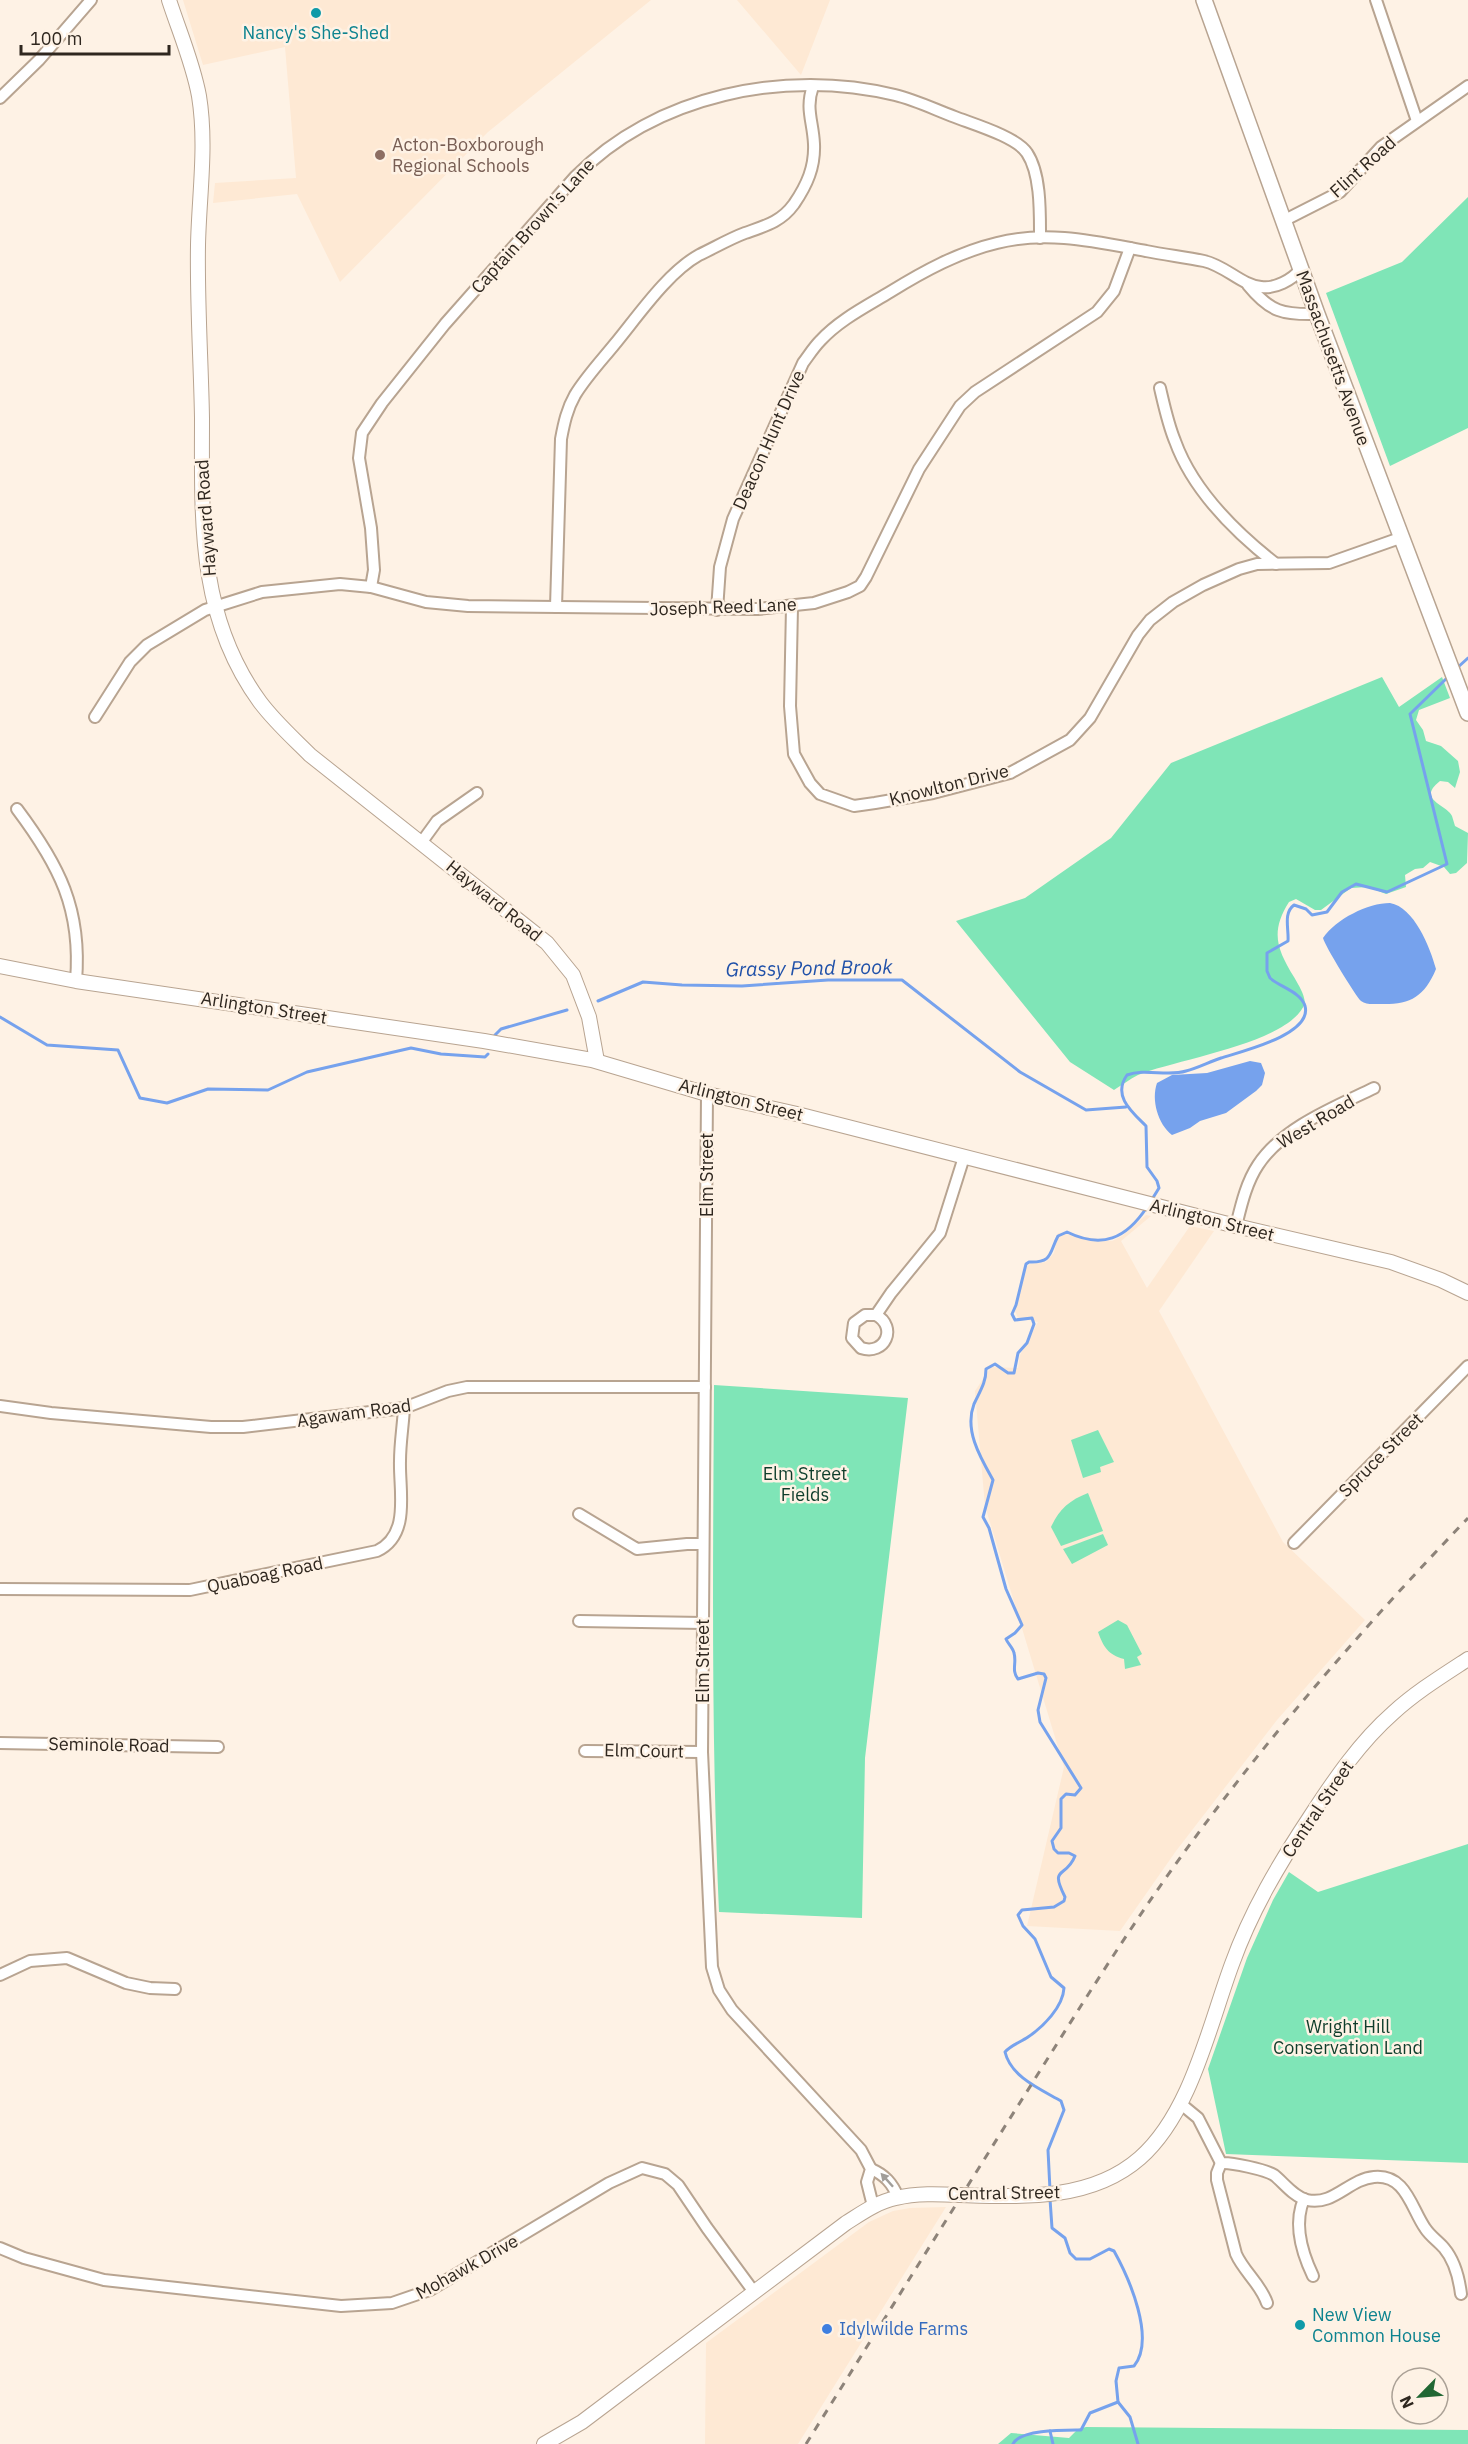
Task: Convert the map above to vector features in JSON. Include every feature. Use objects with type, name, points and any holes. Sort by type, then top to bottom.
[{"type":"main road","name":"Massachusetts Avenue","points":[[1204,0],[1317,314],[1468,713]]},
{"type":"street","points":[[0,98],[45,53],[91,0]]},
{"type":"street","name":"Hayward Road","points":[[169,0],[199,95],[201,119],[202,182],[198,245],[201,480],[206,570],[215,606],[243,676],[277,723],[323,766],[531,929],[573,975],[589,1017],[597,1061]]},
{"type":"street","points":[[1376,0],[1417,121]]},
{"type":"street","name":"Captain Brown's Lane","points":[[371,587],[374,570],[371,528],[359,458],[362,433],[381,402],[445,324],[594,158],[614,142],[711,98],[745,90],[781,85],[828,85],[896,95],[1000,135],[1026,150],[1035,170],[1040,238]]},
{"type":"street","points":[[556,607],[561,439],[565,416],[574,397],[613,347],[679,270],[696,257],[717,246],[771,225],[787,213],[809,179],[813,165],[814,143],[808,111],[813,86]]},
{"type":"street","name":"Flint Road","points":[[1283,221],[1340,192],[1381,147],[1468,86]]},
{"type":"street","name":"Deacon Hunt Drive","points":[[717,610],[720,567],[733,519],[803,363],[820,340],[865,307],[939,265],[999,242],[1066,238],[1205,261],[1233,273],[1248,285],[1267,306],[1281,313],[1317,314]]},
{"type":"street","name":"Joseph Reed Lane","points":[[95,717],[130,662],[147,645],[179,624],[215,606],[262,592],[302,586],[340,584],[371,587],[426,602],[468,606],[717,610],[792,607],[814,603],[860,586],[919,468],[960,406],[975,392],[1097,312],[1114,291],[1130,248]]},
{"type":"street","points":[[1248,285],[1263,288],[1286,282],[1301,269]]},
{"type":"street","points":[[1160,388],[1175,442],[1199,487],[1236,527],[1276,564]]},
{"type":"street","name":"Knowlton Drive","points":[[792,607],[790,706],[795,754],[810,783],[820,794],[854,806],[933,793],[1010,773],[1070,740],[1090,718],[1138,635],[1150,620],[1173,602],[1219,577],[1257,564],[1329,563],[1400,538]]},
{"type":"street","points":[[421,843],[437,822],[477,793]]},
{"type":"street","points":[[17,809],[52,860],[69,896],[77,934],[76,981]]},
{"type":"street","name":"Arlington Street","points":[[0,966],[76,981],[484,1041],[597,1061],[707,1094],[797,1114],[1236,1227],[1391,1262],[1441,1280],[1468,1293]]},
{"type":"street","name":"West Road","points":[[1236,1227],[1248,1183],[1258,1165],[1275,1145],[1297,1129],[1374,1088]]},
{"type":"street","name":"Elm Street","points":[[707,1094],[702,1752],[713,1974],[719,1990],[738,2018],[861,2150],[871,2169],[882,2173],[893,2185],[898,2197]]},
{"type":"street","points":[[876,1316],[898,1284],[940,1233],[964,1157]]},
{"type":"street","name":"Spruce Street","points":[[1294,1543],[1468,1366]]},
{"type":"street","name":"Agawam Road","points":[[0,1407],[227,1428],[404,1408],[448,1391],[467,1387],[705,1387]]},
{"type":"street","name":"Quaboag Road","points":[[0,1589],[190,1590],[385,1548],[393,1538],[400,1519],[402,1503],[400,1459],[404,1408]]},
{"type":"street","points":[[579,1514],[637,1549],[703,1544]]},
{"type":"street","points":[[579,1621],[703,1623]]},
{"type":"street","name":"Central Street","points":[[544,2444],[582,2422],[846,2223],[873,2206],[898,2197],[940,2194],[1060,2193],[1100,2183],[1132,2164],[1157,2141],[1181,2104],[1248,1924],[1291,1847],[1334,1783],[1372,1734],[1407,1701],[1468,1659]]},
{"type":"street","name":"Seminole Road","points":[[0,1743],[218,1748]]},
{"type":"street","name":"Elm Court","points":[[585,1751],[702,1752]]},
{"type":"street","points":[[0,1975],[30,1961],[67,1958],[126,1983],[175,1989]]},
{"type":"street","points":[[1181,2104],[1198,2118],[1221,2163],[1217,2180],[1236,2253],[1241,2265],[1259,2285],[1267,2303]]},
{"type":"street","points":[[1221,2163],[1230,2162],[1267,2171],[1304,2199],[1321,2201],[1364,2179],[1374,2177],[1391,2180],[1401,2186],[1425,2228],[1449,2254],[1459,2279],[1461,2294]]},
{"type":"street","name":"Mohawk Drive","points":[[0,2248],[24,2258],[104,2280],[341,2306],[392,2303],[430,2290],[609,2183],[642,2168],[665,2174],[678,2185],[754,2292]]},
{"type":"street","points":[[871,2169],[867,2182],[873,2206]]},
{"type":"street","points":[[1304,2199],[1299,2220],[1301,2243],[1313,2276]]},
{"type":"shaded area","name":"Acton-Boxborough Regional Schools","points":[[183,0],[651,0],[488,132],[340,282],[297,194],[213,203],[215,183],[296,178],[285,47],[203,65]]},
{"type":"shaded area","points":[[737,0],[830,0],[801,75]]},
{"type":"shaded area","points":[[1146,1215],[1151,1216],[1121,1241],[1147,1288],[1190,1226],[1214,1231],[1159,1311],[1283,1542],[1365,1620],[1277,1720],[1176,1851],[1120,1931],[1027,1926],[1064,1767],[985,1506],[975,1391],[991,1367],[1018,1368],[1020,1355],[1038,1322],[1018,1318],[1015,1311],[1023,1270],[1030,1264],[1046,1262],[1054,1253],[1058,1233],[1112,1241],[1122,1236]]},
{"type":"shaded area","points":[[946,2207],[798,2444],[705,2444],[706,2343],[869,2222],[893,2211]]},
{"type":"green space","points":[[1468,197],[1468,428],[1390,466],[1326,293],[1402,262]]},
{"type":"green space","points":[[1382,677],[1399,707],[1442,677],[1450,698],[1419,710],[1416,720],[1423,730],[1426,741],[1441,746],[1458,761],[1460,772],[1455,788],[1448,782],[1440,781],[1433,787],[1431,793],[1435,801],[1452,816],[1455,826],[1468,833],[1467,863],[1456,873],[1450,874],[1444,867],[1430,862],[1423,868],[1415,869],[1405,875],[1406,887],[1386,894],[1368,887],[1351,888],[1321,910],[1315,910],[1296,899],[1289,902],[1279,922],[1278,940],[1283,958],[1304,996],[1305,1003],[1295,1017],[1278,1029],[1230,1048],[1138,1075],[1114,1090],[1070,1062],[956,921],[1025,898],[1111,838],[1171,763]]},
{"type":"green space","name":"Elm Street Fields","points":[[714,1385],[908,1398],[865,1758],[862,1918],[719,1912],[714,1714]]},
{"type":"green space","points":[[1098,1430],[1114,1462],[1100,1467],[1101,1472],[1083,1478],[1071,1440]]},
{"type":"green space","points":[[1088,1493],[1103,1531],[1061,1546],[1051,1527],[1054,1521],[1066,1506]]},
{"type":"green space","points":[[1103,1534],[1108,1545],[1072,1564],[1063,1549]]},
{"type":"green space","points":[[1118,1620],[1127,1625],[1142,1654],[1137,1657],[1141,1665],[1125,1669],[1124,1659],[1110,1652],[1102,1642],[1098,1632]]},
{"type":"green space","name":"Wright Hill Conservation Land","points":[[1468,1844],[1468,2163],[1226,2154],[1208,2069],[1247,1958],[1273,1900],[1289,1872],[1318,1892]]},
{"type":"green space","points":[[1086,2427],[1468,2430],[1468,2444],[998,2444],[1011,2433],[1069,2438],[1078,2429]]},
{"type":"water","points":[[1390,903],[1399,906],[1414,920],[1430,950],[1436,969],[1426,987],[1414,998],[1399,1003],[1367,1004],[1361,1001],[1353,990],[1323,938],[1353,913],[1372,906]]},
{"type":"water","points":[[1250,1061],[1261,1063],[1265,1073],[1262,1085],[1256,1091],[1226,1113],[1200,1121],[1172,1135],[1163,1125],[1155,1104],[1157,1083],[1172,1075],[1207,1073]]},
{"type":"waterway","points":[[1457,668],[1468,658]]},
{"type":"waterway","points":[[1151,1201],[1159,1188],[1147,1167],[1146,1126],[1130,1109],[1123,1097],[1123,1083],[1127,1075],[1141,1072],[1179,1073],[1258,1047],[1287,1034],[1298,1026],[1304,1016],[1305,1006],[1295,993],[1270,978],[1267,971],[1267,953],[1288,941],[1288,917],[1291,908],[1294,905],[1306,909],[1312,915],[1327,912],[1342,892],[1356,884],[1387,892],[1447,864],[1410,714],[1448,677]]},
{"type":"waterway","name":"Grassy Pond Brook","points":[[598,1001],[643,982],[742,986],[828,980],[902,980],[1020,1072],[1086,1110],[1126,1107]]},
{"type":"waterway","name":"Grassy Pond Brook","points":[[495,1035],[501,1029],[567,1010]]},
{"type":"waterway","name":"Grassy Pond Brook","points":[[0,1017],[47,1045],[118,1050],[140,1098],[167,1103],[208,1089],[268,1090],[307,1072],[411,1048],[441,1054],[485,1057],[488,1054]]},
{"type":"waterway","points":[[1050,2190],[1048,2150],[1064,2110],[1061,2101],[1036,2087],[1013,2069],[1005,2052],[1046,2022],[1063,1995],[1064,1988],[1051,1977],[1035,1939],[1023,1926],[1018,1915],[1022,1910],[1054,1907],[1064,1901],[1059,1876],[1075,1856],[1069,1853],[1058,1853],[1052,1841],[1061,1828],[1061,1799],[1066,1794],[1075,1795],[1081,1788],[1040,1722],[1038,1710],[1046,1678],[1044,1674],[1038,1673],[1018,1679],[1015,1673],[1013,1649],[1006,1639],[1022,1625],[1006,1589],[989,1528],[983,1517],[993,1480],[975,1443],[971,1414],[984,1383],[986,1369],[995,1364],[1008,1373],[1014,1373],[1018,1353],[1027,1343],[1034,1324],[1032,1318],[1015,1320],[1012,1314],[1026,1264],[1046,1259],[1058,1236],[1067,1232],[1091,1240],[1112,1238],[1131,1227],[1147,1207]]},
{"type":"waterway","points":[[1013,2444],[1024,2435],[1033,2433],[1081,2430],[1090,2413],[1118,2402],[1116,2381],[1119,2368],[1134,2366],[1140,2354],[1142,2340],[1138,2308],[1127,2277],[1114,2251],[1109,2249],[1090,2259],[1076,2259],[1070,2253],[1065,2238],[1052,2228],[1050,2199]]},
{"type":"waterway","points":[[1118,2402],[1130,2417],[1138,2444]]},
{"type":"waterway","points":[[1050,2431],[1053,2444]]},
{"type":"railway","points":[[806,2444],[1007,2123],[1156,1892],[1228,1793],[1305,1699],[1385,1607],[1468,1518]]},
{"type":"place","name":"Nancy's She-Shed","points":[[316,13]]},
{"type":"place","name":"Acton-Boxborough Regional Schools","points":[[380,155]]},
{"type":"place","name":"New View Common House","points":[[1300,2325]]},
{"type":"place","name":"Idylwilde Farms","points":[[827,2329]]}]
